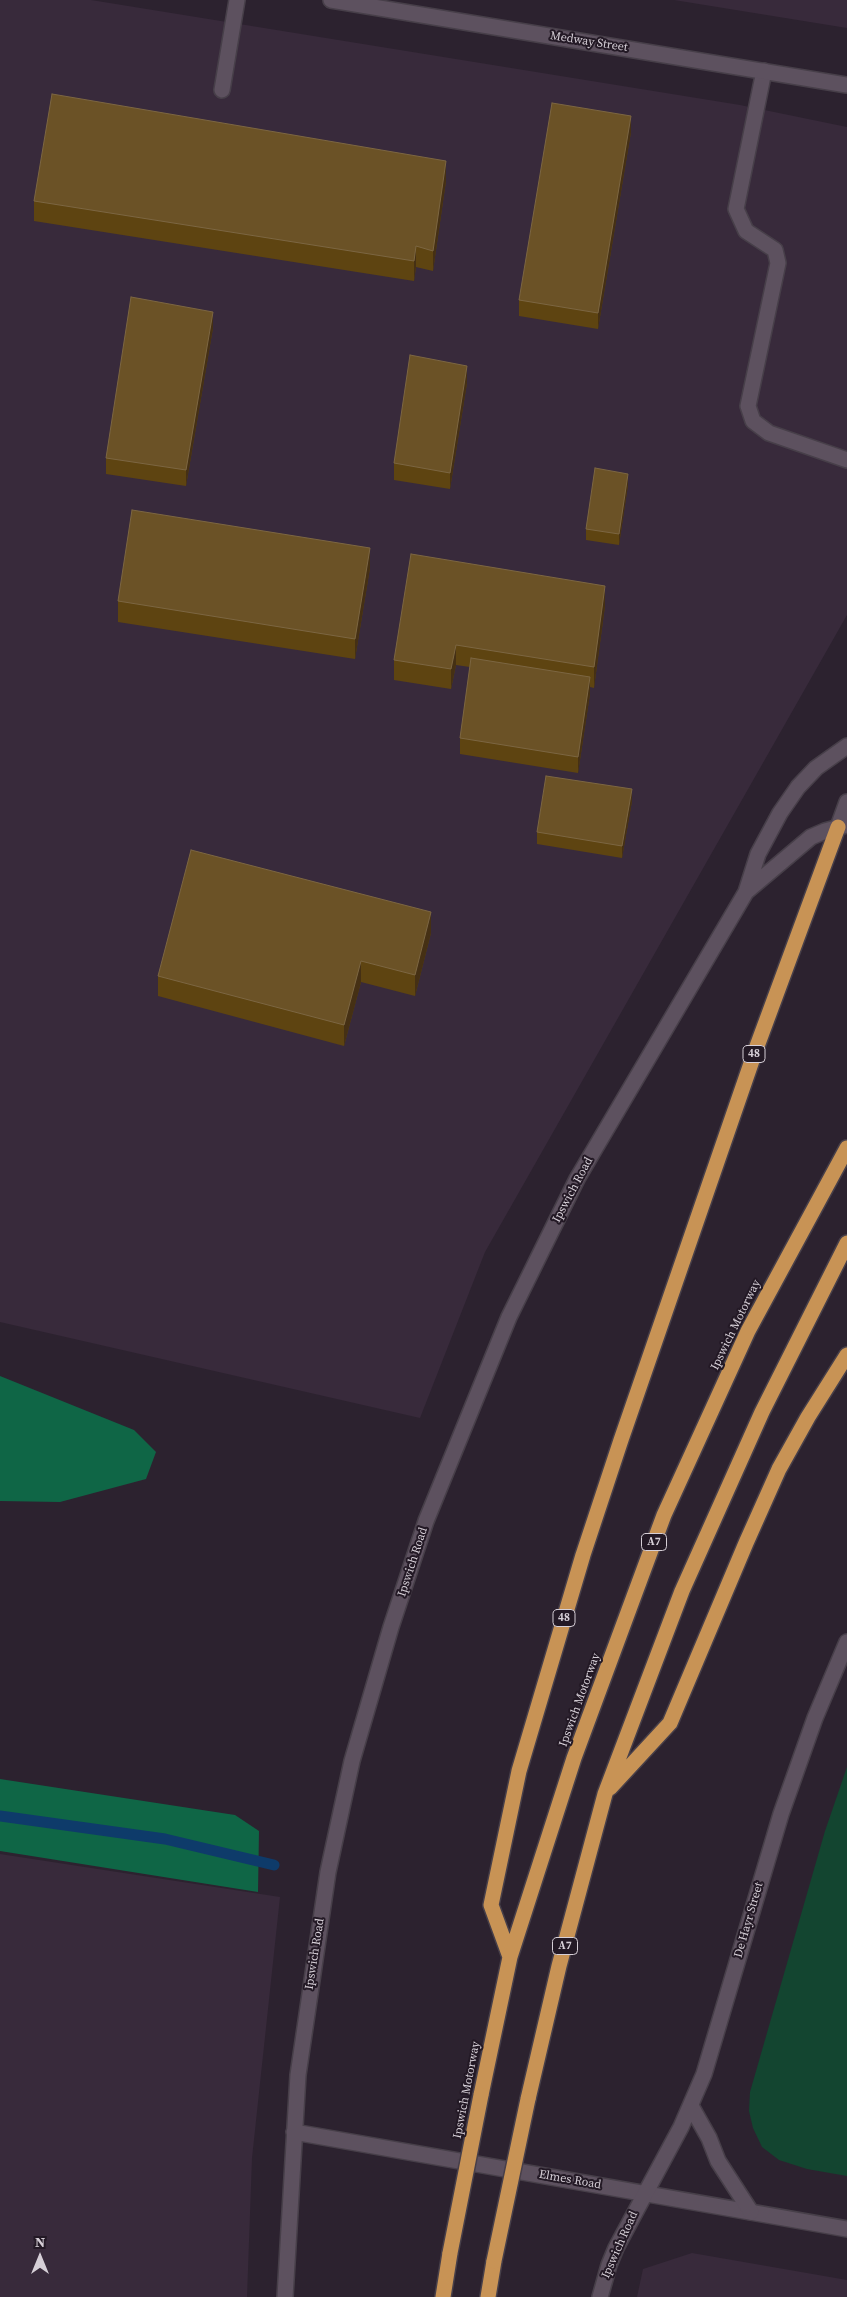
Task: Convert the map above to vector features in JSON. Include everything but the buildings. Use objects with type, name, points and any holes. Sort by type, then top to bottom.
[{"type":"highway","name":"48","points":[[510,1957],[491,1905],[519,1772],[583,1556],[655,1339],[756,1049],[842,826]]},
{"type":"highway","name":"Ipswich Motorway","points":[[442,2297],[510,1957],[574,1758],[664,1515],[748,1331],[847,1148]]},
{"type":"highway","name":"A7","points":[[488,2297],[528,2098],[559,1966],[605,1794],[682,1591],[762,1412],[847,1243]]},
{"type":"highway","points":[[605,1794],[670,1723],[779,1469],[808,1417],[847,1354]]},
{"type":"street","points":[[222,90],[237,0]]},
{"type":"street","name":"Medway Street","points":[[332,0],[361,3],[847,85]]},
{"type":"street","points":[[764,71],[736,209],[746,231],[775,250],[778,263],[748,406],[754,421],[769,433],[847,460]]},
{"type":"street","name":"Ipswich Road","points":[[285,2297],[294,2132],[304,2028],[332,1854],[355,1752],[391,1627],[426,1521],[509,1318],[577,1179],[746,892],[758,854],[780,813],[798,787],[816,768],[847,746]]},
{"type":"street","name":"48","points":[[842,826],[847,802]]},
{"type":"street","name":"Ipswich Road","points":[[746,892],[798,846],[811,837],[842,826]]},
{"type":"street","name":"De Hayr Street","points":[[644,2194],[691,2106],[716,2036],[781,1814],[815,1718],[847,1642]]},
{"type":"street","points":[[691,2106],[709,2138],[718,2162],[751,2212]]},
{"type":"street","name":"Elmes Road","points":[[294,2132],[847,2228]]},
{"type":"street","name":"Ipswich Road","points":[[600,2297],[608,2265],[644,2194]]},
{"type":"shaded area","points":[[0,0],[91,0],[740,105],[847,127],[847,615],[485,1252],[420,1418],[0,1322]]},
{"type":"shaded area","points":[[674,0],[847,0],[847,28]]},
{"type":"shaded area","points":[[0,1854],[280,1897],[252,2158],[247,2297],[0,2297]]},
{"type":"shaded area","points":[[692,2253],[847,2280],[847,2297],[637,2297],[643,2269]]},
{"type":"green space","points":[[0,1376],[134,1430],[156,1452],[146,1479],[60,1502],[0,1501]]},
{"type":"green space","points":[[847,1767],[847,2176],[807,2169],[779,2160],[762,2147],[753,2128],[749,2111],[750,2092],[825,1831]]},
{"type":"green space","points":[[0,1779],[235,1815],[259,1831],[258,1892],[0,1851]]},
{"type":"waterway","points":[[0,1816],[165,1839],[274,1865]]}]
